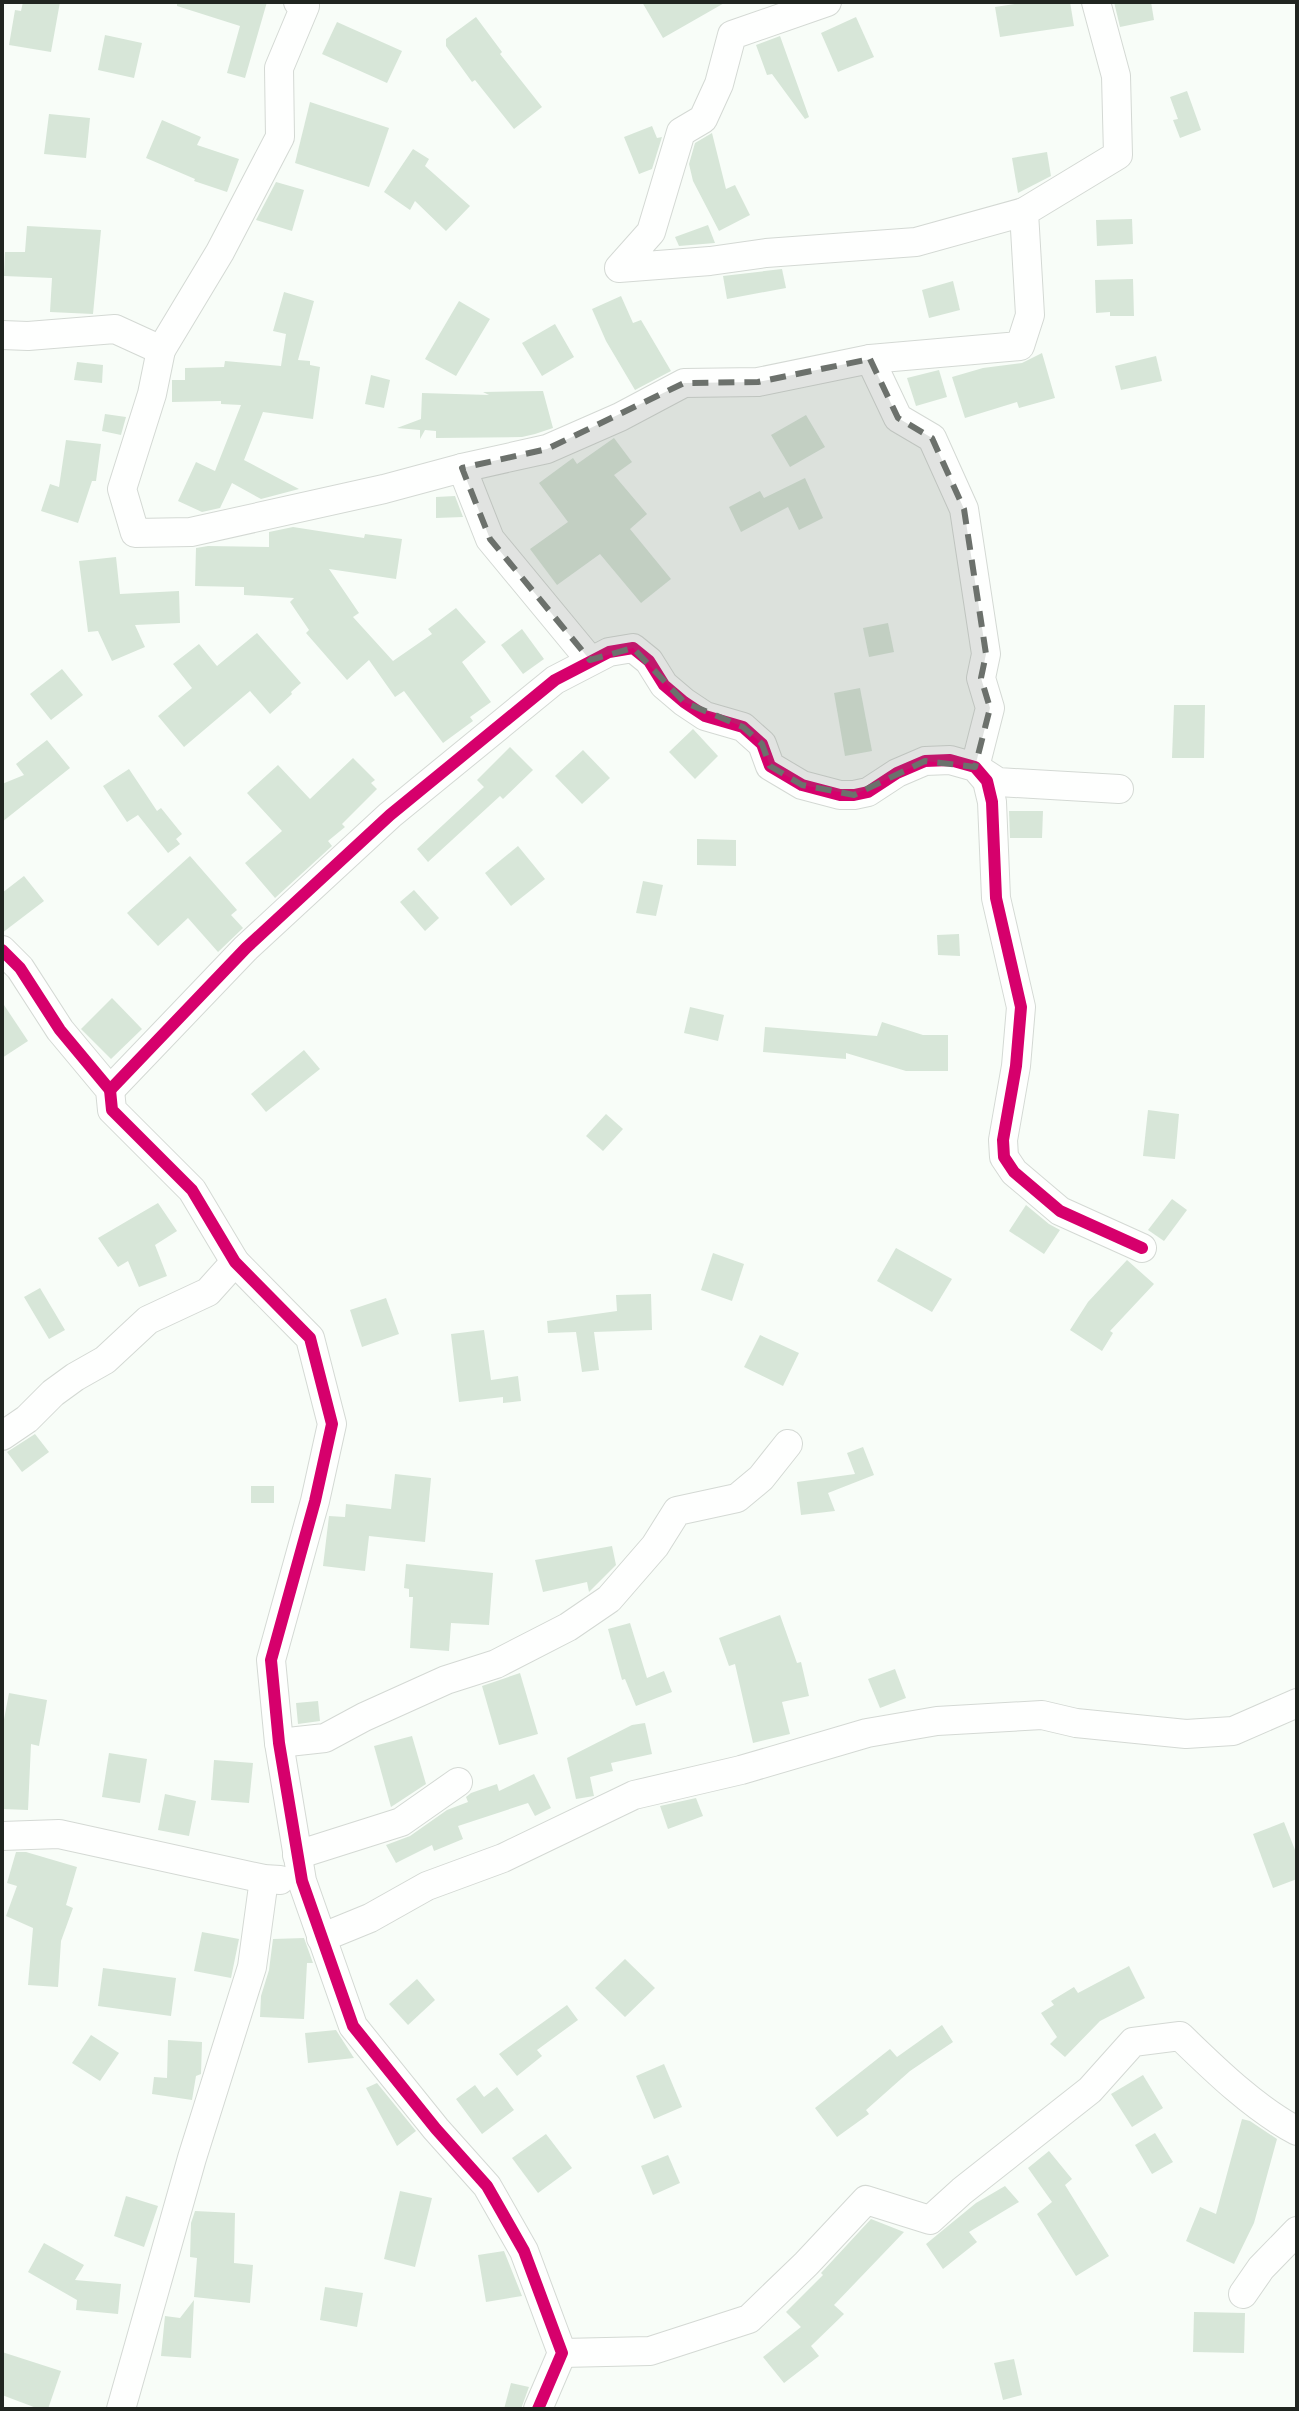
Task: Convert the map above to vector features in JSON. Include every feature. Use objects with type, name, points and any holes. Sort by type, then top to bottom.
[{"type":"street","points":[[298,2],[305,6],[279,68],[280,137],[220,252],[161,350],[152,394],[122,489],[135,533],[191,532],[547,449],[620,417],[684,383],[758,382],[870,359],[1020,346],[1030,315],[1024,212]]},
{"type":"street","points":[[827,2],[732,35],[719,84],[703,119],[681,132],[651,232],[619,268],[916,242],[1024,212],[1118,155],[1116,76],[1096,2]]},
{"type":"street","points":[[2,335],[115,329],[161,350]]},
{"type":"street","points":[[870,359],[898,418],[932,438],[964,509],[986,654],[981,678],[990,708],[975,767]]},
{"type":"street","points":[[462,468],[490,539],[590,660]]},
{"type":"street","points":[[110,1090],[246,948],[390,815],[555,680],[609,652],[633,648],[649,661],[664,685],[684,702],[705,716],[743,727],[762,744],[770,766],[802,785],[840,795],[854,795],[868,792],[897,773],[925,761],[950,760],[975,767],[998,782],[1119,789]]},
{"type":"street","points":[[975,767],[987,781],[992,802],[996,898],[1021,1007],[1016,1066],[1003,1140],[1004,1157],[1014,1172],[1060,1211],[1142,1248]]},
{"type":"street","points":[[2,950],[20,968],[60,1030],[110,1090],[112,1110],[192,1190],[235,1262],[310,1338],[332,1424],[315,1501],[271,1660],[279,1743],[300,1868],[353,2026],[436,2129],[487,2186],[524,2251],[562,2353],[538,2409]]},
{"type":"street","points":[[2,1436],[27,1419],[53,1393],[105,1360],[148,1320],[208,1292],[235,1262]]},
{"type":"street","points":[[279,1743],[325,1738],[446,1680],[496,1664],[568,1627],[609,1599],[655,1546],[677,1511],[737,1498],[761,1478],[788,1444]]},
{"type":"street","points":[[321,1938],[370,1918],[427,1886],[503,1858],[568,1824],[634,1795],[741,1770],[867,1733],[937,1721],[1042,1715],[1076,1723],[1186,1734],[1233,1731],[1297,1703]]},
{"type":"street","points":[[2,1836],[59,1834],[264,1879],[300,1868],[401,1822],[458,1782]]},
{"type":"street","points":[[121,2409],[192,2158],[252,1967],[264,1879]]},
{"type":"street","points":[[562,2353],[650,2351],[749,2319],[866,2200],[930,2220],[1090,2090],[1133,2042],[1180,2036],[1282,2123],[1297,2131]]},
{"type":"street","points":[[1243,2294],[1261,2268],[1297,2231]]},
{"type":"highlighted area","points":[[870,359],[898,418],[932,438],[964,509],[986,654],[981,678],[990,708],[975,767],[925,761],[854,795],[802,785],[770,766],[762,744],[743,727],[684,702],[633,648],[590,660],[490,539],[462,468],[547,449],[684,383],[758,382]]},
{"type":"building","points":[[23,2],[60,2],[51,52],[9,45],[15,10],[21,11]]},
{"type":"building","points":[[177,2],[267,2],[245,78],[227,73],[240,26],[177,6]]},
{"type":"building","points":[[642,2],[726,2],[663,38]]},
{"type":"building","points":[[1029,2],[1070,2],[1074,26],[1000,37],[995,7]]},
{"type":"building","points":[[1114,2],[1151,2],[1154,20],[1120,27]]},
{"type":"building","points":[[476,17],[502,52],[500,54],[542,107],[514,129],[475,80],[472,82],[446,46],[446,39]]},
{"type":"building","points":[[856,17],[874,57],[838,72],[821,33]]},
{"type":"building","points":[[337,22],[402,51],[387,83],[322,54]]},
{"type":"building","points":[[105,35],[142,43],[134,78],[98,70]]},
{"type":"building","points":[[780,36],[809,117],[805,119],[772,74],[767,75],[756,45]]},
{"type":"building","points":[[1187,91],[1201,130],[1180,138],[1173,120],[1178,119],[1170,97]]},
{"type":"building","points":[[310,102],[389,128],[369,187],[295,163]]},
{"type":"building","points":[[49,114],[90,118],[86,158],[44,154]]},
{"type":"building","points":[[162,120],[201,137],[197,145],[239,159],[227,192],[194,181],[146,158]]},
{"type":"building","points":[[652,126],[657,138],[662,137],[652,169],[639,174],[624,137]]},
{"type":"building","points":[[712,133],[726,189],[735,185],[750,215],[719,231],[693,181],[689,164],[695,143]]},
{"type":"building","points":[[413,149],[429,159],[425,166],[470,206],[446,231],[415,201],[410,210],[384,192]]},
{"type":"building","points":[[1047,152],[1051,176],[1018,193],[1012,158]]},
{"type":"building","points":[[276,182],[304,190],[292,231],[256,220]]},
{"type":"building","points":[[1132,219],[1133,244],[1097,246],[1096,220]]},
{"type":"building","points":[[708,225],[715,243],[679,246],[675,237]]},
{"type":"building","points":[[27,226],[101,230],[93,314],[50,312],[52,278],[4,276],[5,252],[25,252]]},
{"type":"building","points":[[782,269],[786,288],[727,299],[723,276]]},
{"type":"building","points":[[1133,279],[1134,316],[1096,313],[1095,280]]},
{"type":"building","points":[[953,281],[960,310],[929,318],[922,290]]},
{"type":"building","points":[[284,292],[314,301],[298,360],[310,361],[310,365],[320,367],[313,419],[263,412],[244,460],[299,489],[261,499],[232,483],[220,508],[202,512],[178,501],[196,462],[215,471],[241,405],[221,404],[221,401],[172,402],[172,380],[185,380],[185,368],[224,367],[225,361],[281,366],[286,334],[273,331]]},
{"type":"building","points":[[621,296],[633,323],[641,320],[671,371],[635,390],[606,341],[592,309]]},
{"type":"building","points":[[459,301],[490,319],[456,376],[425,359]]},
{"type":"building","points":[[555,324],[574,357],[542,376],[522,343]]},
{"type":"building","points":[[1042,353],[1055,398],[1019,408],[1017,402],[965,418],[952,377],[983,368],[1022,363]]},
{"type":"building","points":[[1156,356],[1162,381],[1121,390],[1115,366]]},
{"type":"building","points":[[77,362],[103,365],[102,383],[74,380]]},
{"type":"building","points":[[939,370],[947,397],[916,406],[907,378]]},
{"type":"building","points":[[371,375],[390,380],[384,408],[365,404]]},
{"type":"building","points":[[543,391],[553,428],[535,434],[522,437],[436,438],[436,431],[425,430],[420,439],[420,430],[397,428],[421,419],[422,393],[489,395],[483,392]]},
{"type":"building","points":[[105,414],[126,417],[121,435],[102,431]]},
{"type":"building","points":[[806,415],[825,447],[790,467],[771,435]]},
{"type":"building","points":[[614,438],[632,462],[614,475],[647,514],[630,529],[671,579],[641,603],[600,554],[557,585],[530,549],[568,522],[539,483],[573,458],[577,464]]},
{"type":"building","points":[[66,440],[101,444],[96,481],[92,481],[78,523],[41,511],[50,484],[59,487]]},
{"type":"building","points":[[805,478],[823,518],[799,530],[788,507],[741,532],[729,507],[760,491],[764,498]]},
{"type":"building","points":[[455,496],[463,517],[436,518],[436,497]]},
{"type":"building","points":[[293,527],[364,538],[365,534],[402,539],[396,579],[329,569],[359,613],[353,617],[393,661],[432,634],[428,629],[456,608],[486,642],[462,662],[491,702],[470,717],[473,721],[443,743],[404,691],[395,697],[369,660],[347,680],[306,633],[309,630],[290,602],[294,598],[244,595],[244,587],[195,586],[196,548],[269,547],[269,532]]},
{"type":"building","points":[[116,557],[120,594],[179,591],[180,623],[135,625],[145,647],[112,661],[98,631],[88,632],[79,561]]},
{"type":"building","points":[[888,623],[894,652],[869,657],[863,628]]},
{"type":"building","points":[[522,629],[544,659],[523,674],[501,645]]},
{"type":"building","points":[[257,633],[301,683],[270,714],[250,691],[184,747],[158,716],[192,688],[173,664],[199,644],[217,666]]},
{"type":"building","points":[[62,669],[83,695],[51,720],[30,694]]},
{"type":"building","points":[[860,688],[872,751],[845,756],[834,693]]},
{"type":"building","points":[[1174,705],[1205,705],[1204,758],[1172,758]]},
{"type":"building","points":[[693,729],[718,756],[695,779],[669,752]]},
{"type":"building","points":[[47,740],[70,768],[2,822],[2,784],[24,775],[16,764]]},
{"type":"building","points":[[510,747],[533,770],[428,862],[417,849],[484,787],[477,780]]},
{"type":"building","points":[[583,750],[610,778],[582,804],[555,776]]},
{"type":"building","points":[[353,758],[375,780],[371,783],[377,789],[342,824],[345,827],[328,841],[332,846],[275,898],[245,863],[282,831],[247,793],[278,765],[310,799]]},
{"type":"building","points":[[129,769],[157,811],[161,808],[182,834],[176,839],[180,844],[168,853],[138,815],[127,822],[103,786]]},
{"type":"building","points":[[1009,811],[1043,811],[1042,838],[1010,838]]},
{"type":"building","points":[[697,839],[736,840],[736,866],[697,865]]},
{"type":"building","points":[[518,846],[545,879],[511,906],[485,873]]},
{"type":"building","points":[[190,856],[237,910],[231,915],[243,928],[218,952],[188,918],[158,946],[127,913]]},
{"type":"building","points":[[24,876],[44,901],[2,933],[2,893]]},
{"type":"building","points":[[643,881],[663,885],[656,916],[636,913]]},
{"type":"building","points":[[414,890],[439,918],[425,931],[400,902]]},
{"type":"building","points":[[959,934],[960,956],[938,955],[937,935]]},
{"type":"building","points":[[112,998],[142,1029],[111,1059],[81,1029]]},
{"type":"building","points":[[2,1002],[28,1041],[2,1058]]},
{"type":"building","points":[[690,1007],[724,1015],[718,1041],[684,1033]]},
{"type":"building","points":[[882,1022],[923,1035],[948,1035],[948,1071],[906,1071],[846,1053],[846,1059],[763,1052],[765,1027],[877,1036]]},
{"type":"building","points":[[304,1050],[320,1069],[266,1112],[251,1094]]},
{"type":"building","points":[[1148,1110],[1179,1114],[1175,1159],[1143,1156]]},
{"type":"building","points":[[606,1114],[623,1129],[603,1151],[586,1136]]},
{"type":"building","points":[[1172,1199],[1187,1210],[1164,1241],[1148,1230]]},
{"type":"building","points":[[158,1203],[177,1231],[155,1245],[167,1276],[139,1287],[128,1261],[118,1267],[98,1238]]},
{"type":"building","points":[[1026,1205],[1060,1230],[1044,1254],[1009,1231]]},
{"type":"building","points":[[896,1248],[952,1279],[932,1312],[877,1281]]},
{"type":"building","points":[[713,1253],[744,1264],[732,1301],[701,1290]]},
{"type":"building","points":[[1127,1260],[1154,1284],[1110,1331],[1113,1333],[1102,1351],[1070,1330],[1088,1302]]},
{"type":"building","points":[[40,1288],[65,1330],[49,1339],[24,1297]]},
{"type":"building","points":[[651,1294],[652,1330],[594,1332],[599,1370],[582,1372],[576,1332],[548,1333],[547,1321],[617,1311],[616,1295]]},
{"type":"building","points":[[386,1298],[399,1334],[362,1347],[350,1310]]},
{"type":"building","points":[[484,1330],[491,1380],[518,1376],[521,1401],[503,1403],[503,1397],[459,1402],[451,1334]]},
{"type":"building","points":[[760,1335],[799,1353],[783,1386],[744,1367]]},
{"type":"building","points":[[35,1434],[49,1452],[22,1472],[7,1452]]},
{"type":"building","points":[[863,1447],[874,1475],[828,1493],[835,1511],[801,1515],[797,1482],[855,1474],[847,1453]]},
{"type":"building","points":[[395,1474],[431,1478],[425,1542],[369,1536],[365,1571],[323,1566],[329,1516],[345,1517],[346,1504],[391,1509]]},
{"type":"building","points":[[251,1486],[274,1486],[274,1503],[251,1503]]},
{"type":"building","points":[[612,1546],[616,1565],[589,1592],[587,1582],[543,1592],[535,1560]]},
{"type":"building","points":[[406,1564],[493,1573],[489,1625],[451,1623],[449,1651],[410,1648],[413,1597],[409,1597],[409,1589],[404,1588]]},
{"type":"building","points":[[780,1615],[797,1663],[801,1662],[809,1696],[782,1702],[790,1734],[753,1743],[735,1664],[729,1666],[719,1638]]},
{"type":"building","points":[[630,1623],[647,1678],[664,1671],[672,1692],[636,1706],[625,1679],[622,1680],[608,1629]]},
{"type":"building","points":[[895,1669],[906,1698],[880,1708],[868,1679]]},
{"type":"building","points":[[520,1673],[538,1734],[499,1745],[482,1686]]},
{"type":"building","points":[[9,1693],[47,1700],[39,1746],[31,1744],[28,1810],[2,1809],[2,1730]]},
{"type":"building","points":[[318,1701],[320,1721],[298,1724],[296,1703]]},
{"type":"building","points":[[645,1723],[652,1754],[611,1763],[613,1771],[590,1777],[594,1796],[576,1799],[567,1758],[632,1725]]},
{"type":"building","points":[[412,1736],[426,1784],[391,1807],[374,1746]]},
{"type":"building","points":[[109,1753],[147,1759],[140,1803],[102,1797]]},
{"type":"building","points":[[214,1760],[253,1763],[249,1803],[211,1800]]},
{"type":"building","points":[[534,1774],[551,1808],[535,1816],[528,1803],[458,1826],[463,1839],[434,1851],[432,1845],[396,1863],[386,1845],[410,1836],[447,1810],[468,1802],[466,1797],[471,1793],[497,1784],[499,1791]]},
{"type":"building","points":[[165,1794],[196,1801],[189,1836],[158,1830]]},
{"type":"building","points":[[696,1798],[703,1816],[668,1829],[660,1806]]},
{"type":"building","points":[[1284,1822],[1297,1855],[1297,1879],[1273,1888],[1253,1834]]},
{"type":"building","points":[[16,1852],[77,1867],[66,1905],[73,1908],[61,1941],[58,1987],[28,1985],[33,1928],[6,1916],[17,1886],[7,1883]]},
{"type":"building","points":[[202,1932],[239,1939],[231,1978],[194,1971]]},
{"type":"building","points":[[304,1938],[313,1963],[307,1963],[304,2019],[260,2017],[261,1996],[269,1970],[273,1939]]},
{"type":"building","points":[[625,1959],[655,1988],[625,2017],[595,1988]]},
{"type":"building","points":[[1129,1966],[1145,1998],[1100,2021],[1065,2057],[1050,2044],[1057,2037],[1041,2013],[1054,2005],[1051,2001],[1074,1987],[1078,1993]]},
{"type":"building","points":[[103,1968],[176,1978],[171,2016],[98,2006]]},
{"type":"building","points":[[417,1979],[435,2000],[408,2025],[389,2004]]},
{"type":"building","points":[[567,2005],[578,2020],[537,2050],[542,2056],[517,2076],[499,2054]]},
{"type":"building","points":[[942,2025],[953,2042],[910,2071],[866,2110],[869,2114],[837,2137],[815,2108],[890,2049],[897,2057]]},
{"type":"building","points":[[336,2030],[354,2058],[308,2063],[305,2033]]},
{"type":"building","points":[[91,2035],[119,2053],[100,2081],[72,2063]]},
{"type":"building","points":[[168,2040],[202,2042],[201,2074],[196,2076],[192,2100],[152,2094],[154,2077],[167,2078]]},
{"type":"building","points":[[664,2064],[682,2107],[654,2119],[636,2076]]},
{"type":"building","points":[[1143,2075],[1163,2108],[1132,2127],[1111,2094]]},
{"type":"building","points":[[377,2083],[416,2131],[397,2146],[366,2088]]},
{"type":"building","points":[[475,2085],[484,2097],[497,2087],[514,2110],[482,2134],[456,2099]]},
{"type":"building","points":[[1242,2119],[1277,2139],[1254,2223],[1234,2264],[1186,2241],[1200,2207],[1216,2214]]},
{"type":"building","points":[[1155,2133],[1173,2162],[1152,2174],[1135,2145]]},
{"type":"building","points":[[546,2134],[572,2168],[538,2193],[512,2158]]},
{"type":"building","points":[[1049,2151],[1072,2179],[1065,2185],[1109,2256],[1076,2276],[1037,2214],[1052,2202],[1028,2168]]},
{"type":"building","points":[[668,2155],[680,2183],[653,2195],[641,2166]]},
{"type":"building","points":[[1005,2186],[1019,2202],[969,2232],[977,2242],[943,2269],[926,2244],[976,2203]]},
{"type":"building","points":[[400,2191],[432,2198],[415,2267],[384,2259]]},
{"type":"building","points":[[126,2196],[158,2206],[144,2247],[114,2236]]},
{"type":"building","points":[[195,2211],[235,2213],[234,2263],[253,2265],[250,2303],[194,2297],[197,2258],[190,2257],[191,2223]]},
{"type":"building","points":[[871,2219],[904,2232],[834,2305],[844,2314],[811,2346],[819,2356],[784,2383],[763,2357],[801,2327],[786,2312]]},
{"type":"building","points":[[44,2243],[84,2265],[75,2280],[121,2284],[118,2314],[76,2310],[77,2300],[28,2272]]},
{"type":"building","points":[[504,2251],[522,2296],[486,2302],[478,2255]]},
{"type":"building","points":[[325,2287],[363,2293],[357,2327],[320,2320]]},
{"type":"building","points":[[194,2300],[191,2358],[161,2356],[165,2316],[180,2318]]},
{"type":"building","points":[[1194,2312],[1245,2313],[1244,2353],[1193,2352]]},
{"type":"building","points":[[2,2352],[61,2371],[48,2409],[39,2409],[2,2395]]},
{"type":"building","points":[[1014,2359],[1022,2395],[1003,2400],[994,2363]]},
{"type":"building","points":[[511,2383],[529,2387],[521,2409],[504,2409]]},
{"type":"cycle path","points":[[110,1090],[246,948],[390,815],[555,680],[609,652],[633,648],[649,661],[664,685],[684,702],[705,716],[743,727],[762,744],[770,766],[802,785],[840,795],[854,795],[868,792],[897,773],[925,761],[950,760],[975,767],[987,781],[992,802],[996,898],[1021,1007],[1016,1066],[1003,1140],[1004,1157],[1014,1172],[1060,1211],[1142,1248]]},
{"type":"cycle path","points":[[2,950],[20,968],[60,1030],[110,1090],[112,1110],[192,1190],[235,1262],[310,1338],[332,1424],[315,1501],[271,1660],[279,1743],[302,1881],[353,2026],[436,2129],[487,2186],[524,2251],[562,2353],[538,2409]]}]
